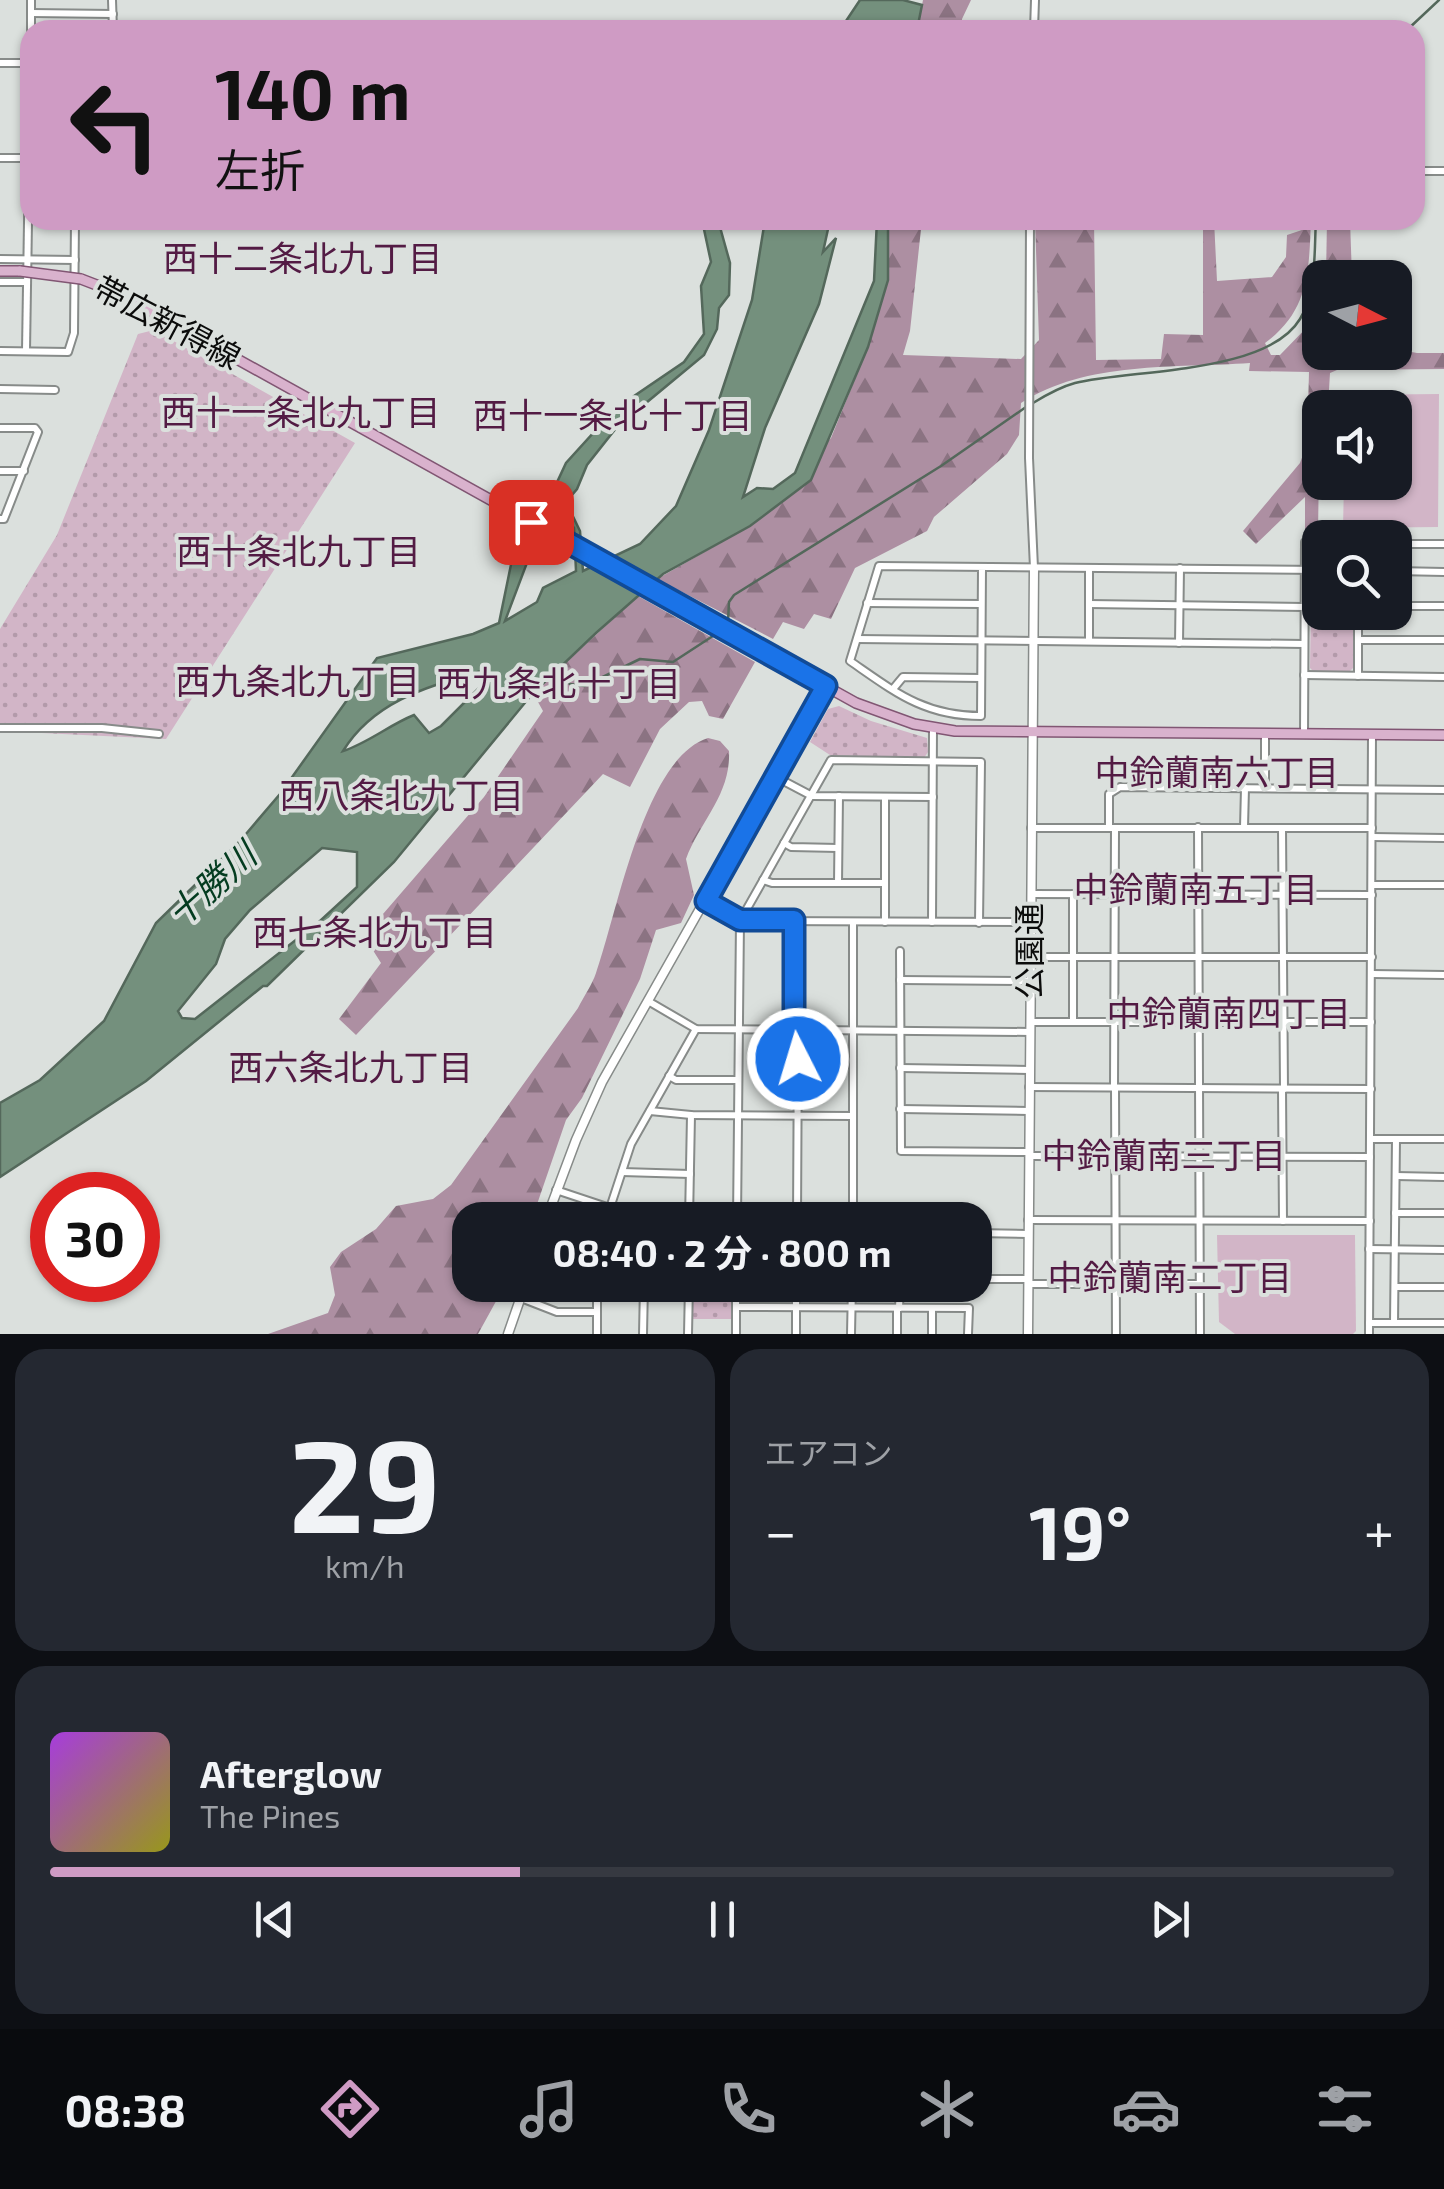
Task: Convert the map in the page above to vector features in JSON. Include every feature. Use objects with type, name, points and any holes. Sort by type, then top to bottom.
[{"type":"main road","name":"帯広新得線","points":[[0,271],[81,278],[120,294],[856,703],[895,719],[933,728],[1032,732],[1444,735]]},
{"type":"street","points":[[31,0],[31,20]]},
{"type":"street","points":[[112,0],[113,20]]},
{"type":"street","points":[[31,13],[113,14]]},
{"type":"street","points":[[26,351],[29,230]]},
{"type":"street","points":[[0,351],[68,352],[74,333],[75,230]]},
{"type":"street","points":[[1030,230],[1029,458],[1034,568]]},
{"type":"street","points":[[0,260],[74,260]]},
{"type":"street","points":[[0,282],[26,282]]},
{"type":"street","points":[[0,390],[55,390]]},
{"type":"street","points":[[0,428],[35,428],[38,432],[1,522]]},
{"type":"street","points":[[0,471],[24,471]]},
{"type":"street","points":[[1412,544],[1444,544]]},
{"type":"street","points":[[982,568],[981,716],[934,712],[850,661],[880,566],[1302,570]]},
{"type":"street","name":"公園通","points":[[1028,1334],[1034,568]]},
{"type":"street","points":[[1089,568],[1089,642]]},
{"type":"street","points":[[1179,643],[1180,568]]},
{"type":"street","points":[[1412,571],[1444,572]]},
{"type":"street","points":[[868,603],[981,604]]},
{"type":"street","points":[[1089,604],[1302,607]]},
{"type":"street","points":[[1412,606],[1444,606]]},
{"type":"street","points":[[1304,630],[1304,734]]},
{"type":"street","points":[[1358,630],[1358,676]]},
{"type":"street","points":[[856,639],[1304,644]]},
{"type":"street","points":[[1358,640],[1444,640]]},
{"type":"street","points":[[1304,675],[1444,676]]},
{"type":"street","points":[[892,690],[903,677],[981,678]]},
{"type":"street","points":[[552,1202],[587,1112],[826,686]]},
{"type":"street","points":[[0,728],[102,728],[160,734]]},
{"type":"street","points":[[932,922],[933,728]]},
{"type":"street","points":[[1264,788],[1265,734]]},
{"type":"street","points":[[1368,1334],[1372,734]]},
{"type":"street","points":[[737,1202],[740,920],[831,760],[981,762],[979,922]]},
{"type":"street","points":[[776,776],[812,796],[932,797]]},
{"type":"street","points":[[1116,1334],[1115,895],[1110,794],[1120,787],[1444,790]]},
{"type":"street","points":[[1244,828],[1245,788]]},
{"type":"street","points":[[838,883],[839,796]]},
{"type":"street","points":[[885,797],[885,922]]},
{"type":"street","points":[[1198,827],[1200,1334]]},
{"type":"street","points":[[1031,828],[1282,828],[1444,838]]},
{"type":"street","points":[[1282,828],[1283,1221]]},
{"type":"street","points":[[784,842],[791,847],[838,848]]},
{"type":"street","points":[[763,880],[885,883]]},
{"type":"street","points":[[1372,884],[1444,885]]},
{"type":"street","points":[[1031,894],[1372,895]]},
{"type":"street","points":[[1073,894],[1073,1021]]},
{"type":"street","points":[[706,901],[740,920],[1030,922]]},
{"type":"street","points":[[794,920],[797,1202]]},
{"type":"street","points":[[853,922],[853,1202]]},
{"type":"street","points":[[900,951],[901,1151],[1116,1157],[1370,1157]]},
{"type":"street","points":[[1030,957],[1372,957]]},
{"type":"street","points":[[1372,974],[1444,975]]},
{"type":"street","points":[[900,980],[1030,981]]},
{"type":"street","points":[[648,1001],[696,1029],[1030,1032]]},
{"type":"street","points":[[1030,1022],[1371,1022]]},
{"type":"street","points":[[612,1202],[632,1144],[696,1029]]},
{"type":"street","points":[[900,1068],[1030,1070]]},
{"type":"street","points":[[669,1076],[676,1080],[738,1080]]},
{"type":"street","points":[[1029,1087],[1371,1089]]},
{"type":"street","points":[[900,1109],[1029,1111]]},
{"type":"street","points":[[650,1111],[690,1115],[853,1116]]},
{"type":"street","points":[[689,1202],[690,1115]]},
{"type":"street","points":[[1370,1139],[1444,1139]]},
{"type":"street","points":[[1394,1323],[1396,1139]]},
{"type":"street","points":[[622,1172],[690,1174]]},
{"type":"street","points":[[1396,1176],[1444,1177]]},
{"type":"street","points":[[556,1190],[592,1202]]},
{"type":"street","points":[[1396,1212],[1444,1213]]},
{"type":"street","points":[[1028,1220],[1370,1221]]},
{"type":"street","points":[[992,1234],[1028,1234]]},
{"type":"street","points":[[1369,1249],[1444,1250]]},
{"type":"street","points":[[992,1280],[1200,1284]]},
{"type":"street","points":[[1395,1287],[1444,1287]]},
{"type":"street","points":[[508,1334],[520,1302]]},
{"type":"street","points":[[531,1302],[557,1312],[597,1312]]},
{"type":"street","points":[[597,1302],[597,1334]]},
{"type":"street","points":[[643,1334],[644,1302]]},
{"type":"street","points":[[688,1302],[688,1334]]},
{"type":"street","points":[[736,1302],[736,1334]]},
{"type":"street","points":[[796,1302],[796,1334]]},
{"type":"street","points":[[852,1302],[852,1334]]},
{"type":"street","points":[[896,1334],[899,1302]]},
{"type":"street","points":[[736,1307],[969,1308],[968,1334]]},
{"type":"street","points":[[932,1308],[932,1334]]},
{"type":"street","points":[[1369,1322],[1444,1324]]},
{"type":"shaded area","points":[[154,330],[355,443],[166,739],[0,731],[0,629],[57,535],[138,334]]},
{"type":"shaded area","points":[[1412,394],[1439,394],[1438,527],[1412,527],[1412,520],[1343,520],[1344,500],[1412,500]]},
{"type":"shaded area","points":[[1311,630],[1354,630],[1353,668],[1349,672],[1314,672],[1310,668]]},
{"type":"shaded area","points":[[839,706],[871,721],[927,738],[928,752],[924,758],[830,755],[810,742],[828,709]]},
{"type":"shaded area","points":[[1217,1235],[1355,1235],[1356,1331],[1235,1334],[1219,1322]]},
{"type":"shaded area","points":[[693,1302],[731,1302],[731,1319],[693,1319]]},
{"type":"green space","points":[[923,0],[971,0],[962,20],[919,20]]},
{"type":"green space","points":[[888,230],[921,230],[910,331],[903,355],[1021,359],[1039,340],[1035,230],[1094,230],[1096,360],[1161,359],[1164,334],[1203,335],[1203,230],[1214,230],[1217,281],[1272,277],[1286,257],[1287,235],[1310,230],[1309,260],[1302,260],[1302,294],[1280,331],[1265,343],[1271,355],[1280,355],[1302,332],[1302,370],[1337,370],[1330,373],[1329,390],[1308,390],[1309,372],[1249,371],[1250,363],[1132,369],[1046,389],[1021,403],[1019,435],[1007,454],[934,517],[927,531],[855,568],[831,619],[814,614],[804,629],[783,622],[773,639],[657,579],[750,526],[831,438],[868,347],[888,280]]},
{"type":"green space","points":[[1327,230],[1350,230],[1351,260],[1326,260]]},
{"type":"green space","points":[[1412,352],[1444,353],[1444,369],[1412,369]]},
{"type":"green space","points":[[1302,458],[1302,500],[1256,544],[1243,531]]},
{"type":"green space","points":[[1305,500],[1319,500],[1318,520],[1305,520]]},
{"type":"green space","points":[[638,596],[755,662],[723,719],[709,716],[702,701],[689,702],[660,729],[630,787],[603,774],[356,1035],[339,1019],[381,963],[364,936],[484,797],[543,711],[533,693]]},
{"type":"green space","points":[[708,738],[720,741],[729,751],[720,794],[686,859],[694,895],[681,923],[656,930],[640,979],[582,1098],[566,1120],[538,1202],[452,1202],[452,1302],[496,1302],[478,1334],[268,1334],[328,1313],[335,1295],[330,1267],[341,1252],[376,1229],[396,1206],[433,1199],[451,1185],[578,1008],[596,973],[650,806],[666,775],[686,751]]},
{"type":"water","points":[[860,0],[903,0],[922,5],[919,20],[847,20]]},
{"type":"water","name":"十勝川","points":[[704,230],[721,230],[730,263],[729,295],[719,308],[717,329],[704,355],[617,427],[587,465],[577,489],[566,502],[580,531],[583,571],[640,544],[676,506],[709,430],[752,300],[763,230],[828,230],[823,252],[836,238],[819,304],[765,428],[743,497],[757,488],[773,489],[795,473],[874,281],[877,230],[888,230],[888,280],[868,347],[811,480],[750,526],[663,574],[596,633],[533,693],[394,862],[267,986],[146,1081],[0,1177],[0,1103],[40,1080],[104,1021],[156,923],[240,841],[280,794],[377,658],[473,634],[499,623],[514,550],[530,506],[552,493],[566,463],[615,409],[684,362],[704,334],[701,286],[711,262]],"holes":[[[569,521],[574,528],[576,571],[543,588],[537,602],[505,621],[528,560],[549,545]],[[481,671],[485,682],[429,733],[414,715],[343,751],[370,720],[403,698]],[[322,848],[357,852],[357,887],[195,1019],[182,1018],[178,1011],[216,964],[225,939],[250,910]]]},
{"type":"waterway","points":[[1418,20],[1439,0]]},
{"type":"waterway","points":[[1033,403],[1075,383],[1230,360],[1283,337],[1300,319],[1309,296],[1316,230]]},
{"type":"waterway","points":[[724,626],[734,595],[941,466],[1026,407]]},
{"type":"waterway","points":[[554,670],[570,684],[584,686],[640,659],[673,662],[719,632]]},
{"type":"district","name":"西十二条北九丁目","points":[[303,259]]},
{"type":"district","name":"西十一条北九丁目","points":[[301,413]]},
{"type":"district","name":"西十一条北十丁目","points":[[613,416]]},
{"type":"district","name":"西十条北九丁目","points":[[299,552]]},
{"type":"district","name":"西九条北九丁目","points":[[298,682]]},
{"type":"district","name":"西九条北十丁目","points":[[559,684]]},
{"type":"district","name":"中鈴蘭南六丁目","points":[[1217,773]]},
{"type":"district","name":"西八条北九丁目","points":[[402,796]]},
{"type":"district","name":"中鈴蘭南五丁目","points":[[1196,890]]},
{"type":"district","name":"西七条北九丁目","points":[[375,933]]},
{"type":"district","name":"中鈴蘭南四丁目","points":[[1229,1014]]},
{"type":"district","name":"西六条北九丁目","points":[[351,1068]]},
{"type":"district","name":"中鈴蘭南三丁目","points":[[1164,1156]]},
{"type":"district","name":"中鈴蘭南二丁目","points":[[1170,1278]]},
{"type":"route","points":[[531,522],[826,686],[706,901],[740,920],[794,920],[794,1030],[798,1030],[798,1059]]}]
